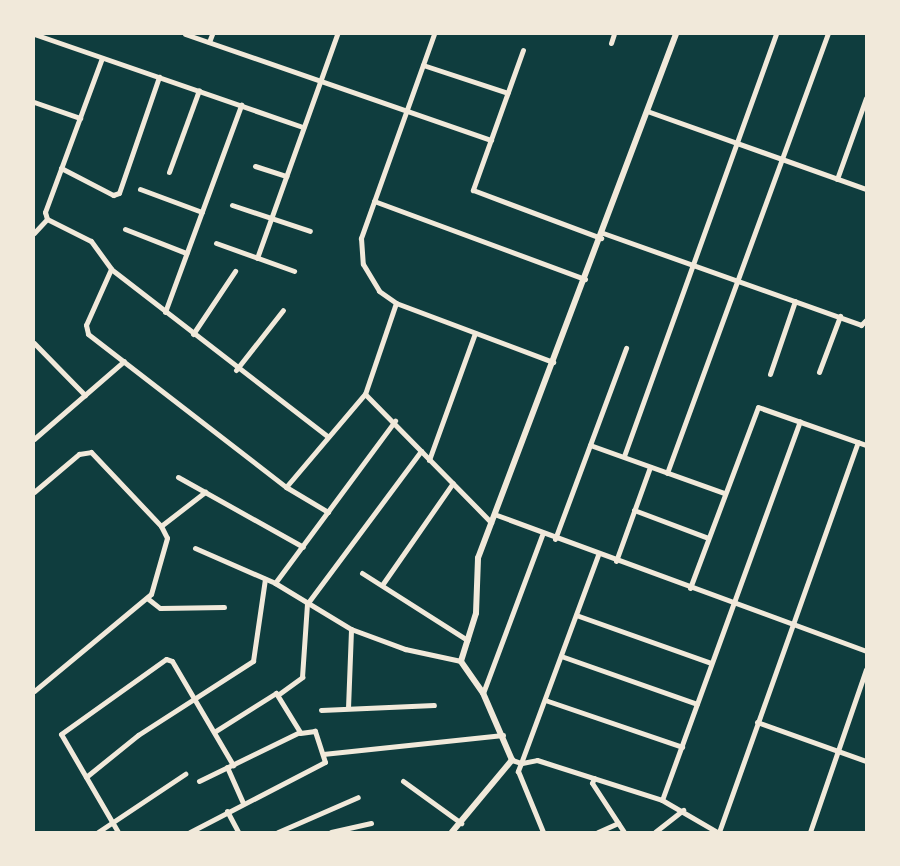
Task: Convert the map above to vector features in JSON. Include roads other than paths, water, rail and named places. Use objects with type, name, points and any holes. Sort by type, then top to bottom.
[{"type":"street","points":[[34,34],[303,127]]},
{"type":"street","points":[[185,34],[491,140]]},
{"type":"street","points":[[209,42],[212,34]]},
{"type":"street","points":[[257,258],[337,34]]},
{"type":"street","points":[[434,34],[361,238],[363,264],[379,291],[396,303],[553,362]]},
{"type":"street","points":[[611,43],[614,34]]},
{"type":"street","points":[[461,661],[476,613],[475,569],[491,522],[602,236],[676,34]]},
{"type":"street","points":[[624,456],[776,34]]},
{"type":"street","points":[[667,473],[828,34]]},
{"type":"street","points":[[523,50],[474,192],[693,265],[861,324],[866,320]]},
{"type":"street","points":[[34,233],[47,219],[62,168],[102,58]]},
{"type":"street","points":[[423,65],[508,93]]},
{"type":"street","points":[[62,168],[114,195],[119,193],[159,77]]},
{"type":"street","points":[[169,172],[198,90]]},
{"type":"street","points":[[837,179],[866,98]]},
{"type":"street","points":[[34,102],[80,118]]},
{"type":"street","points":[[165,312],[241,105]]},
{"type":"street","points":[[648,111],[866,189]]},
{"type":"street","points":[[255,166],[286,176]]},
{"type":"street","points":[[140,189],[202,212]]},
{"type":"street","points":[[374,201],[585,279]]},
{"type":"street","points":[[232,205],[310,231]]},
{"type":"street","points":[[47,219],[91,241],[112,269],[236,370],[328,437]]},
{"type":"street","points":[[125,229],[186,253]]},
{"type":"street","points":[[216,243],[294,271]]},
{"type":"street","points":[[112,269],[85,330],[286,487],[328,512]]},
{"type":"street","points":[[193,334],[235,271]]},
{"type":"street","points":[[770,374],[795,301]]},
{"type":"street","points":[[286,487],[364,394],[396,303]]},
{"type":"street","points":[[236,370],[283,310]]},
{"type":"street","points":[[819,372],[840,316]]},
{"type":"street","points":[[429,460],[475,333]]},
{"type":"street","points":[[35,347],[85,395]]},
{"type":"street","points":[[555,539],[626,348]]},
{"type":"street","points":[[34,439],[124,361]]},
{"type":"street","points":[[364,394],[395,421],[429,460],[491,522]]},
{"type":"street","points":[[690,588],[724,493],[758,407],[866,445]]},
{"type":"street","points":[[276,583],[395,421]]},
{"type":"street","points":[[662,800],[800,421]]},
{"type":"street","points":[[195,548],[276,583],[307,604],[352,629],[405,649],[461,661],[483,694],[503,735],[512,760],[521,764],[537,760],[662,800],[684,810],[718,832],[858,442]]},
{"type":"street","points":[[590,445],[724,493]]},
{"type":"street","points":[[214,732],[272,694],[279,694],[302,677],[307,604],[421,451]]},
{"type":"street","points":[[34,492],[79,454],[91,452],[161,526],[166,545],[155,588],[147,598],[34,691]]},
{"type":"street","points":[[616,561],[650,467]]},
{"type":"street","points":[[178,477],[302,546]]},
{"type":"street","points":[[382,585],[453,483]]},
{"type":"street","points":[[161,526],[205,492]]},
{"type":"street","points":[[634,510],[708,538]]},
{"type":"street","points":[[494,514],[542,535],[866,651]]},
{"type":"street","points":[[483,694],[542,535]]},
{"type":"street","points":[[543,832],[518,771],[598,555]]},
{"type":"street","points":[[362,573],[467,640]]},
{"type":"street","points":[[86,777],[193,697],[256,658],[265,579]]},
{"type":"street","points":[[147,598],[160,608],[224,607]]},
{"type":"street","points":[[576,615],[711,662]]},
{"type":"street","points":[[348,708],[352,629]]},
{"type":"street","points":[[561,656],[697,704]]},
{"type":"street","points":[[118,832],[63,738],[63,730],[166,659],[172,661],[214,732],[230,766],[243,803]]},
{"type":"street","points":[[810,832],[866,669]]},
{"type":"street","points":[[279,694],[300,733]]},
{"type":"street","points":[[545,700],[682,747]]},
{"type":"street","points":[[321,710],[434,705]]},
{"type":"street","points":[[757,722],[866,761]]},
{"type":"street","points":[[190,832],[227,811],[305,774],[325,762],[324,754],[315,731],[300,733],[199,781]]},
{"type":"street","points":[[324,754],[503,735]]},
{"type":"street","points":[[452,832],[512,760]]},
{"type":"street","points":[[98,832],[185,774]]},
{"type":"street","points":[[594,778],[592,784],[624,832]]},
{"type":"street","points":[[404,781],[461,823]]},
{"type":"street","points":[[278,832],[358,797]]},
{"type":"street","points":[[655,832],[684,810]]},
{"type":"street","points":[[227,811],[238,832]]},
{"type":"street","points":[[331,832],[371,823]]},
{"type":"street","points":[[598,832],[618,823]]}]
